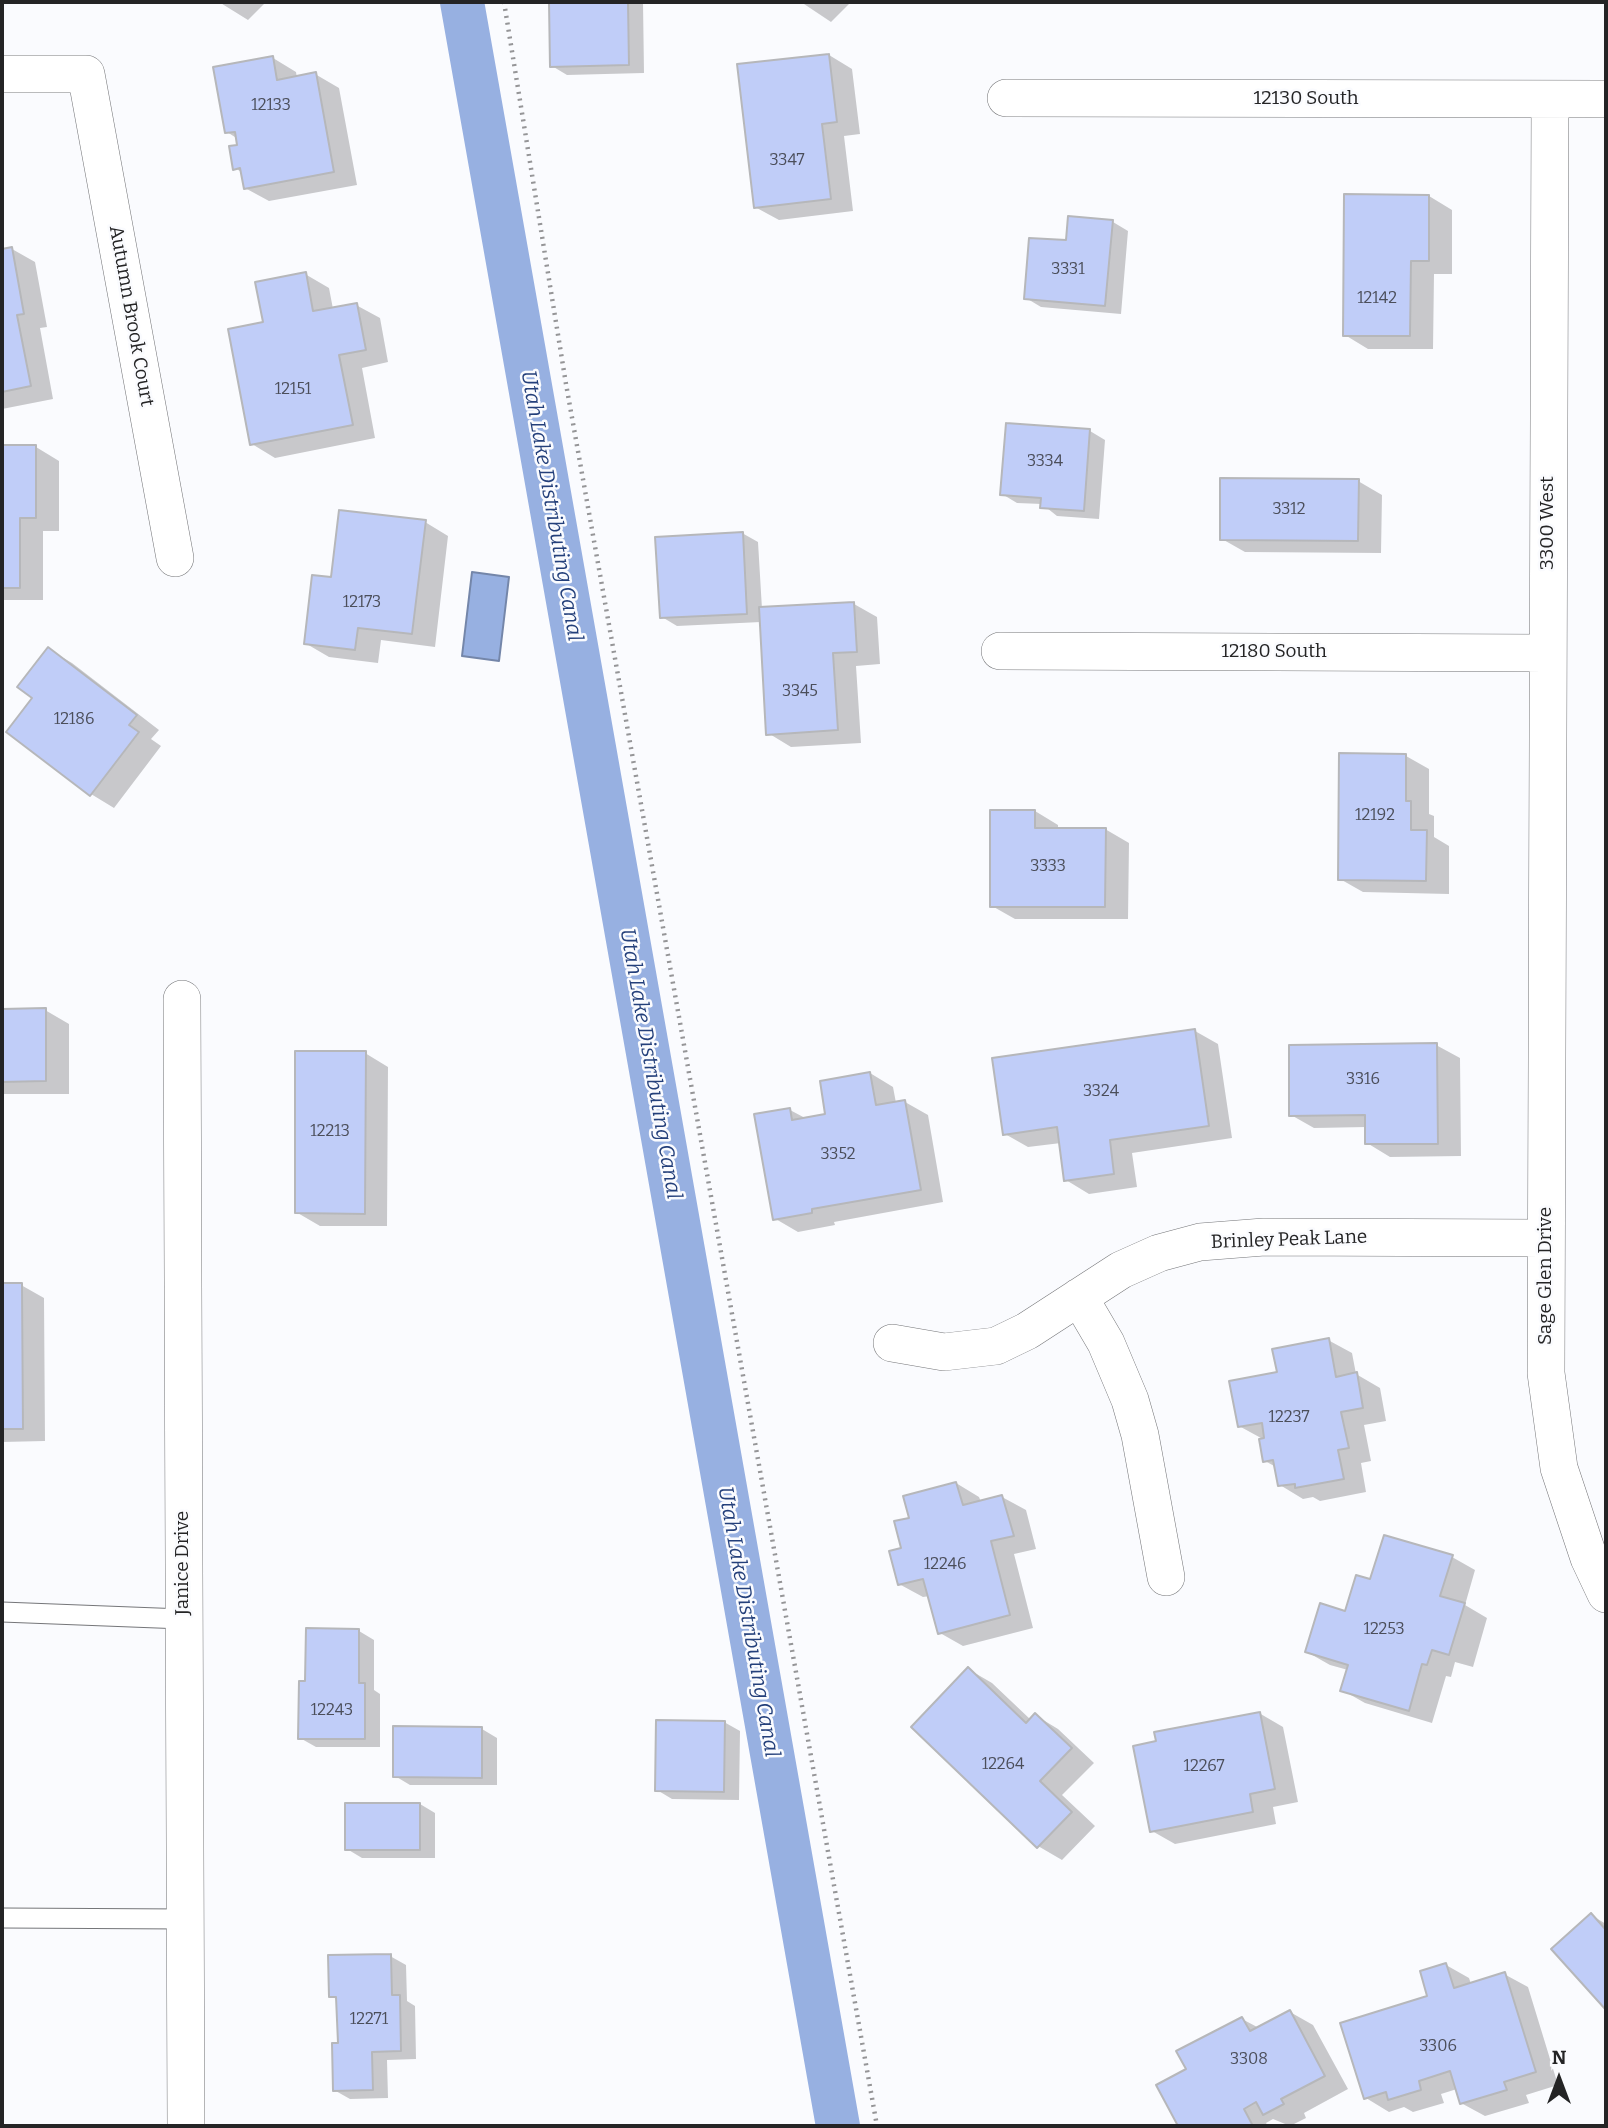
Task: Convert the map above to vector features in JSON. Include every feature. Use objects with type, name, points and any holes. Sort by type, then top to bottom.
[{"type":"street","name":"Autumn Brook Court","points":[[2,74],[86,74],[175,558]]},
{"type":"street","name":"12130 South","points":[[1006,98],[1606,99]]},
{"type":"street","name":"3300 West","points":[[1547,948],[1550,99]]},
{"type":"street","name":"12180 South","points":[[1000,651],[1548,653]]},
{"type":"street","name":"Sage Glen Drive","points":[[1547,948],[1546,1373],[1551,1421],[1572,1513],[1606,1594]]},
{"type":"street","name":"Janice Drive","points":[[182,999],[186,2126]]},
{"type":"street","name":"Brinley Peak Lane","points":[[892,1343],[944,1352],[996,1346],[1027,1331],[1121,1270],[1159,1253],[1232,1238],[1545,1238]]},
{"type":"street","points":[[1079,1297],[1106,1343],[1130,1399],[1140,1435],[1166,1577]]},
{"type":"lane","points":[[2,1612],[183,1619]]},
{"type":"lane","points":[[2,1918],[184,1919]]},
{"type":"path","points":[[504,2],[566,384],[877,2126]]},
{"type":"water","points":[[472,572],[509,577],[499,661],[462,656]]},
{"type":"building","points":[[549,2],[628,2],[629,65],[550,67]]},
{"type":"building","points":[[829,54],[837,122],[822,124],[831,199],[754,208],[737,64]]},
{"type":"building","points":[[273,56],[277,80],[316,72],[334,172],[244,189],[240,168],[233,170],[229,146],[237,145],[235,132],[225,133],[213,67]]},
{"type":"building","points":[[1344,194],[1429,195],[1429,261],[1411,261],[1410,336],[1343,336]]},
{"type":"building","points":[[1068,216],[1113,220],[1105,306],[1024,299],[1029,238],[1066,240]]},
{"type":"building","points":[[12,247],[24,314],[17,315],[31,386],[2,392],[2,249]]},
{"type":"building","points":[[306,272],[313,311],[357,303],[366,350],[339,355],[353,425],[250,445],[228,329],[263,322],[255,282]]},
{"type":"building","points":[[1006,423],[1090,429],[1084,511],[1040,508],[1041,498],[1000,495]]},
{"type":"building","points":[[2,445],[36,445],[36,518],[20,518],[20,588],[2,588]]},
{"type":"building","points":[[1220,478],[1359,479],[1358,541],[1220,540]]},
{"type":"building","points":[[339,510],[426,520],[412,634],[358,628],[355,650],[304,644],[312,575],[331,577]]},
{"type":"building","points":[[743,532],[747,614],[660,618],[655,537]]},
{"type":"building","points":[[854,602],[857,652],[833,653],[838,730],[766,735],[759,607]]},
{"type":"building","points":[[48,647],[137,715],[129,725],[139,732],[90,796],[6,732],[32,698],[17,687]]},
{"type":"building","points":[[1339,753],[1406,754],[1406,801],[1411,801],[1411,830],[1427,830],[1426,881],[1338,880]]},
{"type":"building","points":[[990,810],[1035,810],[1035,828],[1106,828],[1105,907],[990,907]]},
{"type":"building","points":[[46,1008],[46,1081],[2,1082],[2,1009]]},
{"type":"building","points":[[1195,1029],[1209,1126],[1110,1140],[1114,1174],[1064,1181],[1057,1127],[1003,1135],[992,1058]]},
{"type":"building","points":[[1437,1043],[1438,1144],[1365,1144],[1365,1115],[1289,1116],[1289,1045]]},
{"type":"building","points":[[295,1051],[366,1051],[365,1214],[295,1213]]},
{"type":"building","points":[[870,1072],[876,1105],[905,1100],[921,1190],[812,1209],[812,1213],[773,1220],[754,1114],[790,1108],[792,1120],[825,1114],[820,1081]]},
{"type":"building","points":[[2,1283],[22,1283],[23,1429],[2,1429]]},
{"type":"building","points":[[1329,1338],[1336,1377],[1357,1372],[1363,1408],[1341,1412],[1349,1448],[1338,1450],[1344,1479],[1295,1488],[1295,1484],[1278,1486],[1273,1460],[1263,1462],[1259,1439],[1264,1438],[1262,1423],[1238,1427],[1229,1381],[1277,1372],[1272,1349]]},
{"type":"building","points":[[956,1482],[963,1505],[1002,1495],[1014,1536],[991,1541],[1010,1615],[938,1634],[923,1579],[898,1585],[889,1551],[901,1548],[894,1521],[909,1518],[903,1496]]},
{"type":"building","points":[[1384,1535],[1453,1555],[1440,1596],[1465,1603],[1449,1655],[1432,1650],[1427,1665],[1422,1664],[1409,1711],[1340,1691],[1348,1665],[1305,1652],[1320,1603],[1345,1611],[1356,1575],[1370,1579]]},
{"type":"building","points":[[306,1628],[359,1629],[359,1683],[365,1683],[365,1739],[298,1739],[299,1681],[305,1681]]},
{"type":"building","points":[[968,1667],[1026,1723],[1035,1713],[1072,1748],[1040,1781],[1072,1812],[1037,1848],[911,1727]]},
{"type":"building","points":[[1260,1712],[1275,1789],[1250,1794],[1253,1812],[1150,1832],[1133,1746],[1156,1741],[1154,1732]]},
{"type":"building","points":[[656,1720],[725,1721],[724,1792],[655,1791]]},
{"type":"building","points":[[393,1726],[482,1727],[482,1778],[393,1777]]},
{"type":"building","points":[[345,1803],[420,1803],[420,1850],[345,1850]]},
{"type":"building","points":[[1591,1913],[1606,1930],[1606,2010],[1551,1949]]},
{"type":"building","points":[[391,1954],[392,1995],[400,1995],[401,2051],[372,2052],[373,2090],[333,2091],[332,2043],[338,2043],[336,1997],[329,1997],[328,1955]]},
{"type":"building","points":[[1446,1963],[1454,1988],[1505,1972],[1536,2072],[1504,2082],[1507,2090],[1460,2104],[1450,2071],[1419,2081],[1421,2090],[1388,2100],[1386,2092],[1364,2099],[1340,2023],[1427,1996],[1420,1971]]},
{"type":"building","points":[[1290,2010],[1325,2076],[1281,2099],[1284,2104],[1263,2115],[1256,2102],[1244,2109],[1253,2126],[1178,2126],[1156,2085],[1186,2069],[1176,2051],[1242,2017],[1250,2031]]},
{"type":"waterway","name":"Utah Lake Distributing Canal","points":[[462,2],[838,2126]]}]
